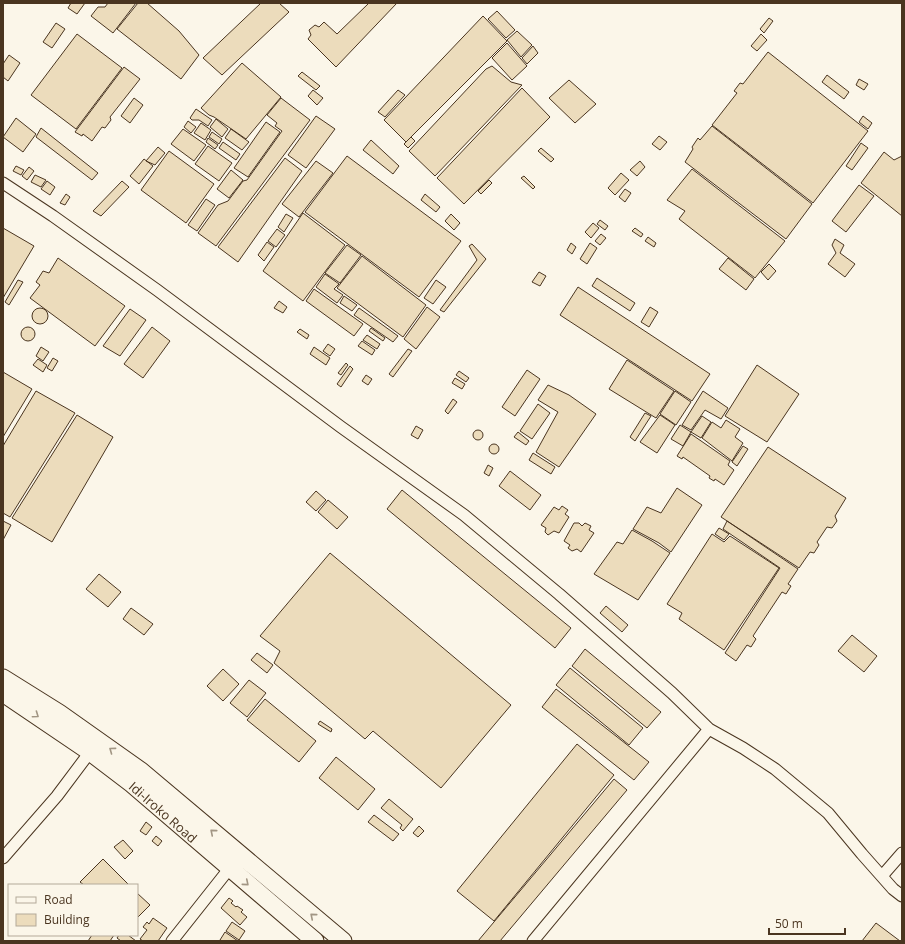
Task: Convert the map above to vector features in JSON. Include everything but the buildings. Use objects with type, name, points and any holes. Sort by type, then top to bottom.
[{"type":"highway","points":[[3,678],[59,713],[141,771],[342,941]]},
{"type":"highway","name":"Idi-Iroko Road","points":[[3,693],[90,752],[132,784],[314,941]]},
{"type":"street","points":[[3,183],[53,216],[157,290],[340,427],[464,515],[595,625],[709,728],[775,769],[828,813],[893,889],[902,896]]},
{"type":"street","points":[[533,941],[709,728]]},
{"type":"street","points":[[3,858],[57,796],[90,752]]},
{"type":"street","points":[[882,876],[902,853]]},
{"type":"street","points":[[172,941],[229,869]]}]
